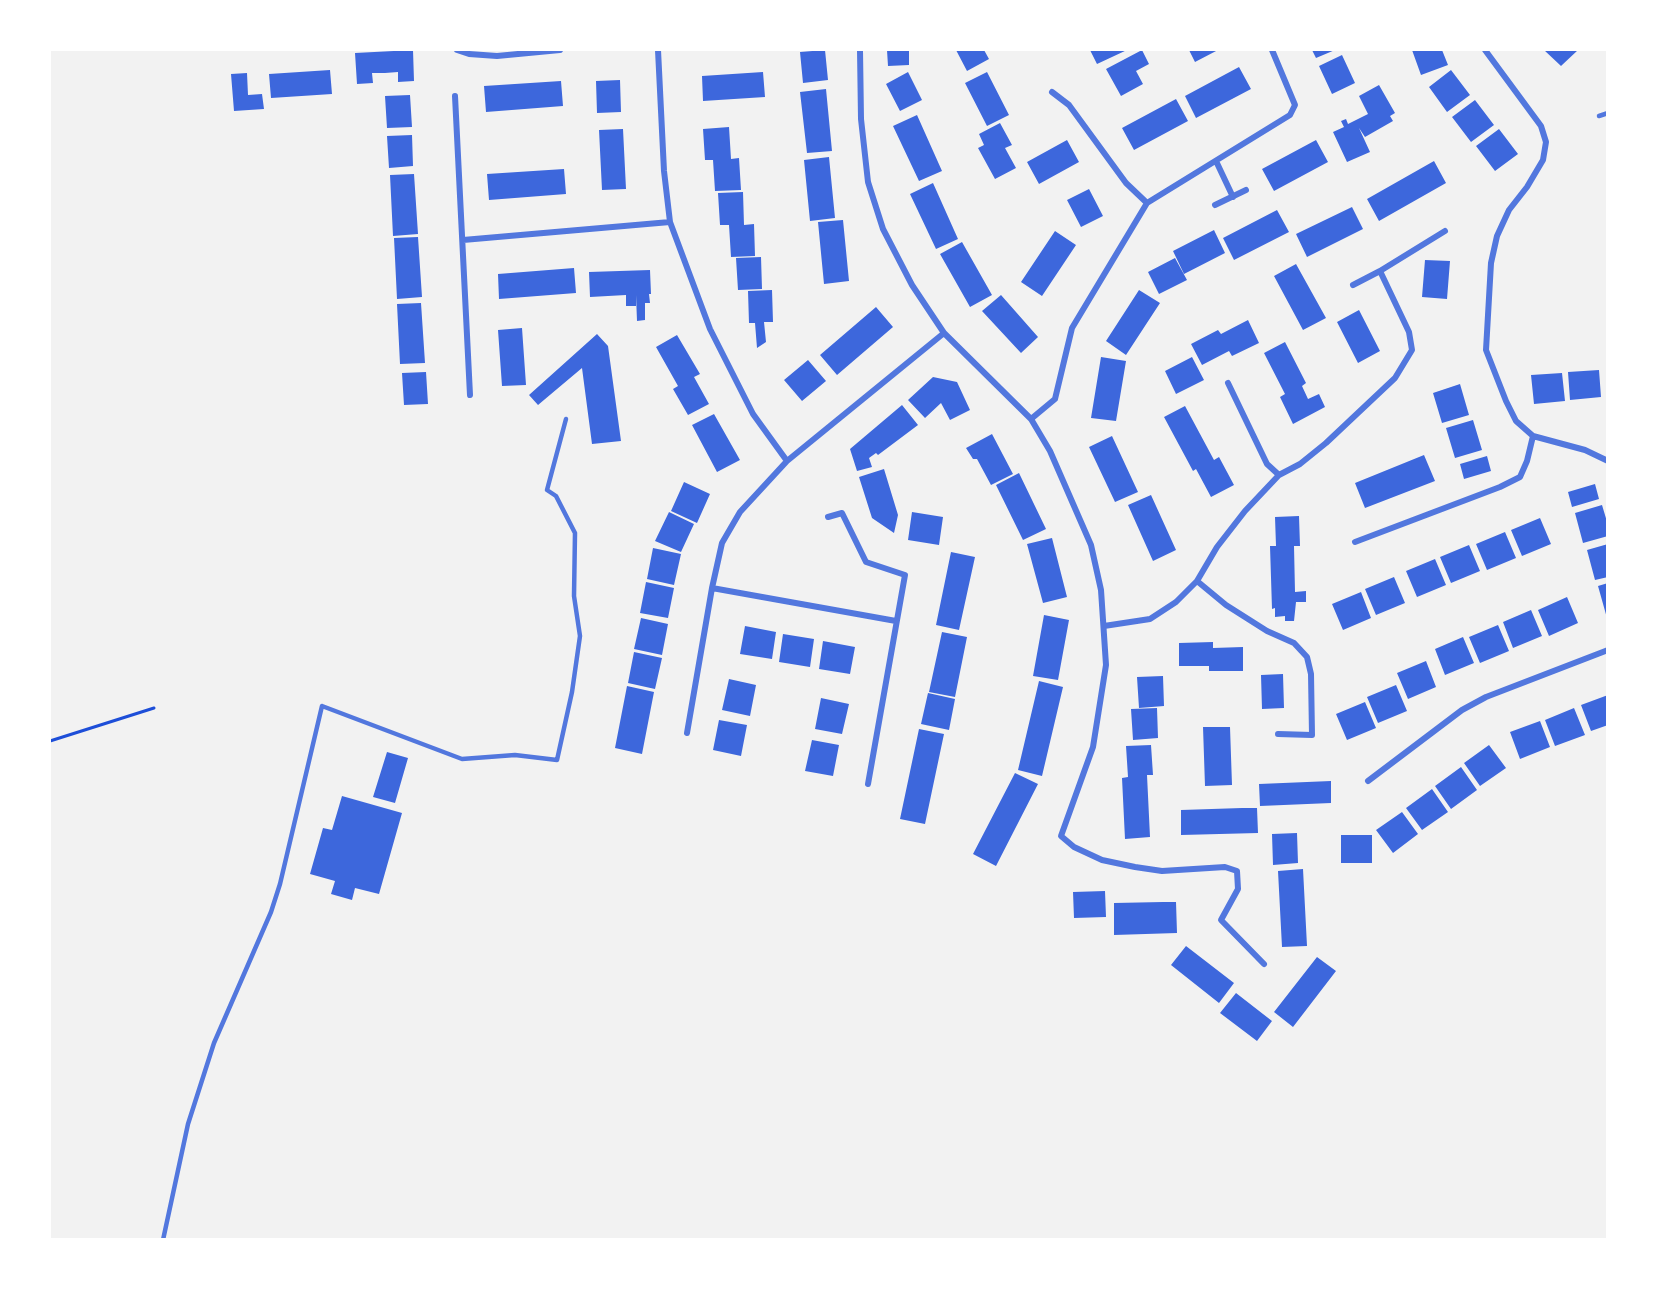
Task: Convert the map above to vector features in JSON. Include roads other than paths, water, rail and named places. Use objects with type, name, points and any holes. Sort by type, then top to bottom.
[{"type":"street","points":[[457,50],[469,54],[497,56],[560,50]]},
{"type":"street","points":[[658,50],[664,171],[670,222],[710,329],[753,414],[787,461]]},
{"type":"street","points":[[860,50],[861,119],[868,182],[883,229],[912,285],[944,333],[1031,419],[1050,451],[1091,545],[1101,590],[1106,665],[1093,747],[1061,836],[1074,847],[1102,860],[1135,867],[1162,871],[1225,867],[1237,871],[1238,889],[1221,920],[1264,964]]},
{"type":"street","points":[[1031,419],[1055,399],[1072,328],[1147,203],[1290,115],[1295,105],[1272,50]]},
{"type":"street","points":[[1485,50],[1541,126],[1546,142],[1543,160],[1527,187],[1509,210],[1497,236],[1491,263],[1486,350],[1496,379],[1516,421],[1533,436],[1585,450],[1608,461]]},
{"type":"street","points":[[1052,92],[1069,105],[1126,183],[1147,203]]},
{"type":"street","points":[[455,96],[470,395]]},
{"type":"street","points":[[1216,161],[1233,197]]},
{"type":"street","points":[[1215,206],[1246,190]]},
{"type":"street","points":[[463,240],[670,222]]},
{"type":"street","points":[[1353,285],[1445,231]]},
{"type":"street","points":[[1104,626],[1150,619],[1176,602],[1197,581],[1217,547],[1245,511],[1279,475],[1300,464],[1326,443],[1395,378],[1412,350],[1409,332],[1380,271]]},
{"type":"street","points":[[687,733],[722,543],[740,512],[787,461],[944,333]]},
{"type":"street","points":[[1228,383],[1267,464],[1279,475]]},
{"type":"street","points":[[1355,542],[1500,487],[1520,477],[1527,461],[1533,436]]},
{"type":"street","points":[[828,517],[842,513],[866,562],[905,575],[868,784]]},
{"type":"street","points":[[1197,581],[1226,605],[1267,631],[1294,643],[1307,657],[1311,674],[1312,735],[1278,734]]},
{"type":"street","points":[[712,588],[896,621]]},
{"type":"street","points":[[1368,781],[1462,710],[1486,697],[1608,650]]},
{"type":"lane","points":[[1599,116],[1608,113]]},
{"type":"lane","points":[[163,1239],[188,1124],[214,1043],[267,921],[280,884],[322,706],[462,759],[515,755],[557,760],[572,692],[580,636],[574,596],[575,533],[556,496],[547,490],[566,419]]}]
